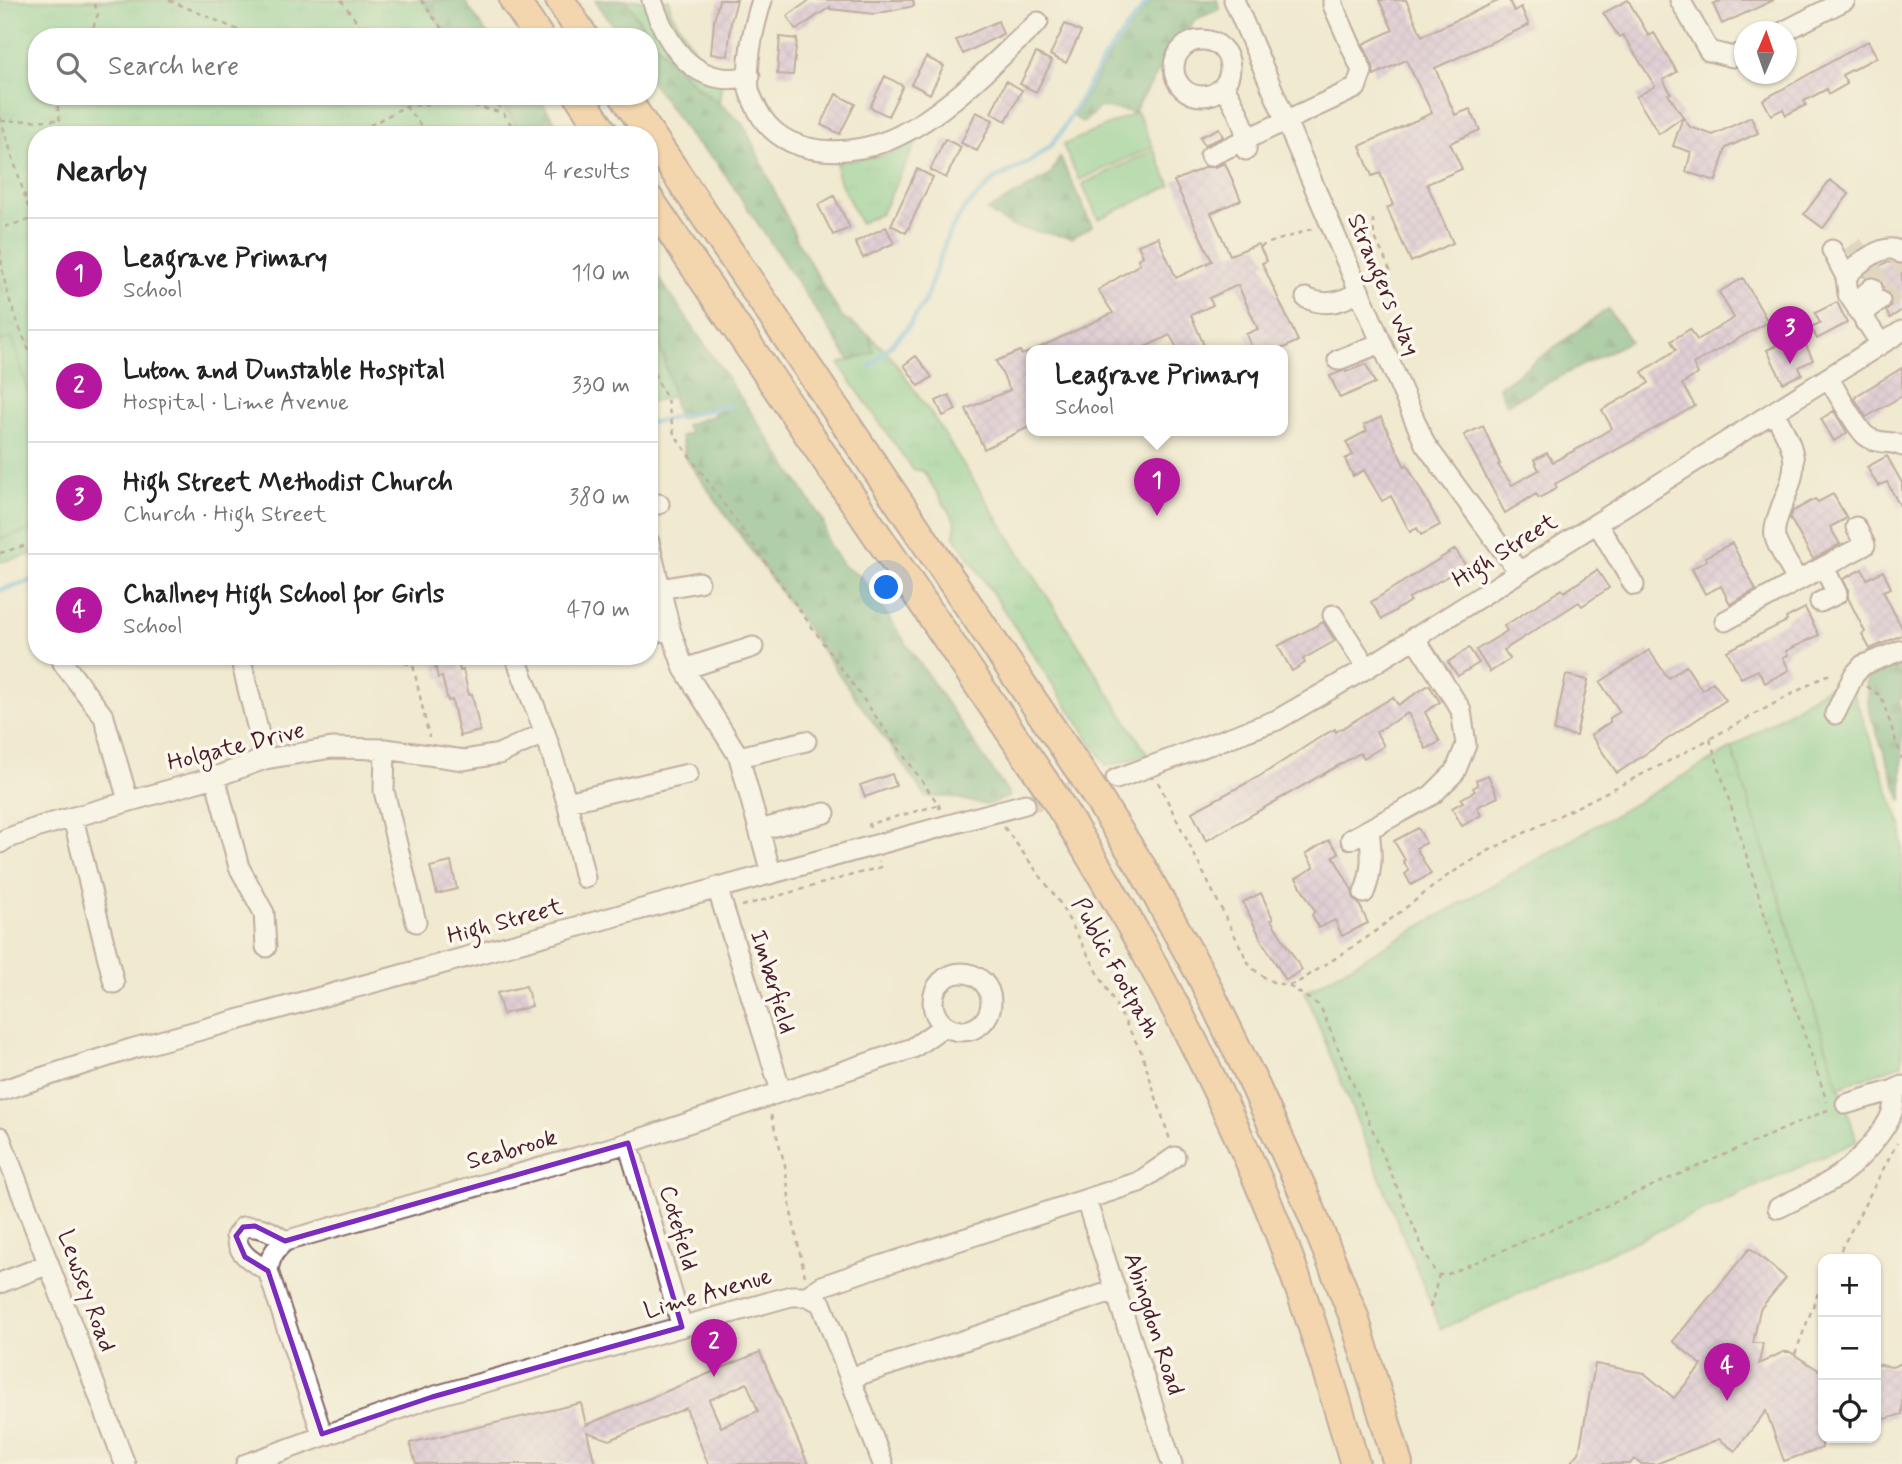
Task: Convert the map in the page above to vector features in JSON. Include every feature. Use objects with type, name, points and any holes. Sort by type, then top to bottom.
[{"type":"highway","points":[[514,0],[533,28]]},
{"type":"highway","points":[[560,0],[578,28]]},
{"type":"highway","points":[[585,105],[600,126]]},
{"type":"highway","points":[[630,105],[644,126]]},
{"type":"highway","points":[[658,146],[1076,765],[1142,868],[1200,975],[1255,1086],[1303,1191],[1354,1317],[1384,1376],[1403,1422],[1416,1464]]},
{"type":"highway","points":[[658,212],[1052,793],[1111,887],[1167,987],[1220,1095],[1267,1202],[1335,1395],[1355,1464]]},
{"type":"highway","points":[[1299,1288],[1337,1464]]},
{"type":"highway","points":[[1354,1317],[1398,1464]]},
{"type":"street","points":[[652,0],[661,27],[684,60],[712,78],[733,80],[750,76]]},
{"type":"street","points":[[762,0],[752,35],[749,92],[764,122],[791,143],[815,150],[842,150],[877,145],[924,122],[1038,22]]},
{"type":"street","name":"Strangers Way","points":[[1234,0],[1424,444],[1519,572]]},
{"type":"street","points":[[1210,156],[1246,146],[1286,121],[1356,88],[1362,71],[1333,0]]},
{"type":"street","points":[[1680,0],[1709,51],[1734,56]]},
{"type":"street","points":[[1797,25],[1845,0]]},
{"type":"street","points":[[1224,86],[1237,110],[1246,146]]},
{"type":"street","points":[[1870,244],[1886,241],[1898,251]]},
{"type":"street","points":[[1881,344],[1848,294],[1842,263],[1863,261],[1890,248],[1898,251]]},
{"type":"street","points":[[1856,287],[1876,295],[1875,316],[1861,315],[1852,292],[1856,287]]},
{"type":"street","points":[[1306,298],[1317,303],[1330,303],[1345,300],[1359,292]]},
{"type":"street","name":"High Street","points":[[1116,779],[1277,720],[1367,668],[1902,331]]},
{"type":"street","points":[[1338,360],[1381,344]]},
{"type":"street","points":[[1828,378],[1866,435],[1882,443],[1897,443],[1902,446]]},
{"type":"street","points":[[1774,412],[1791,443],[1795,458],[1793,475],[1777,517],[1775,537],[1797,581]]},
{"type":"street","points":[[1597,523],[1634,585]]},
{"type":"street","points":[[1725,621],[1865,545],[1856,527]]},
{"type":"street","points":[[1820,602],[1837,594],[1824,567]]},
{"type":"street","points":[[658,577],[670,629],[684,669],[739,757],[771,873]]},
{"type":"street","points":[[661,589],[699,582]]},
{"type":"street","points":[[1333,615],[1367,668]]},
{"type":"street","points":[[658,632],[670,629]]},
{"type":"street","points":[[1351,839],[1432,795],[1455,772],[1466,745],[1461,710],[1414,637]]},
{"type":"street","points":[[684,669],[752,646]]},
{"type":"street","points":[[1835,714],[1854,675],[1863,665],[1902,650]]},
{"type":"street","points":[[65,665],[104,717],[128,800]]},
{"type":"street","points":[[242,665],[265,759]]},
{"type":"street","points":[[518,665],[545,733],[567,802],[585,878]]},
{"type":"street","name":"Holgate Drive","points":[[0,843],[18,834],[265,759],[332,748],[385,749],[464,760],[499,754],[545,733]]},
{"type":"street","points":[[739,757],[806,741]]},
{"type":"street","points":[[385,749],[384,791],[416,922]]},
{"type":"street","points":[[567,802],[688,774]]},
{"type":"street","points":[[215,776],[239,867],[264,913],[266,947]]},
{"type":"street","name":"High Street","points":[[0,1091],[131,1049],[1025,804]]},
{"type":"street","points":[[759,830],[825,813]]},
{"type":"street","points":[[73,818],[114,983]]},
{"type":"street","points":[[1364,892],[1372,865],[1369,830]]},
{"type":"street","name":"Imberfield","points":[[717,887],[773,1094]]},
{"type":"street","name":"Seabrook","points":[[285,1241],[628,1143],[913,1048],[944,1026]]},
{"type":"street","points":[[1778,1208],[1847,1172],[1862,1157],[1890,1120],[1898,1088],[1838,1107]]},
{"type":"street","name":"Lewsey Road","points":[[0,1137],[125,1464]]},
{"type":"street","name":"Cotefield","points":[[628,1143],[682,1327]]},
{"type":"street","name":"Lime Avenue","points":[[246,1464],[432,1396],[791,1296],[807,1296],[822,1286],[877,1267],[1139,1182],[1175,1157]]},
{"type":"street","name":"Abingdon Road","points":[[1086,1200],[1172,1464]]},
{"type":"street","points":[[268,1271],[245,1257],[237,1246],[236,1237],[243,1227],[256,1226],[269,1230],[285,1241],[275,1249],[268,1271],[322,1434]]},
{"type":"street","points":[[0,1283],[49,1264]]},
{"type":"street","points":[[850,1378],[1116,1290]]},
{"type":"street","points":[[807,1296],[821,1303],[883,1464]]},
{"type":"path","points":[[93,0],[98,14],[93,28]]},
{"type":"path","points":[[169,0],[233,28]]},
{"type":"path","points":[[341,0],[361,28]]},
{"type":"path","points":[[421,0],[441,28]]},
{"type":"path","points":[[57,105],[60,126]]},
{"type":"path","points":[[368,126],[405,106],[418,105]]},
{"type":"path","points":[[469,105],[504,113]]},
{"type":"path","points":[[498,105],[512,126]]},
{"type":"path","points":[[405,106],[422,126]]},
{"type":"path","points":[[28,206],[0,119],[59,120]]},
{"type":"path","points":[[1359,292],[1386,281],[1390,270],[1374,235],[1373,219]]},
{"type":"path","points":[[0,228],[28,220]]},
{"type":"path","points":[[1260,247],[1329,222]]},
{"type":"path","points":[[0,250],[2,275],[11,308],[28,348]]},
{"type":"path","points":[[658,381],[667,399],[674,434],[939,805]]},
{"type":"path","points":[[0,553],[28,545]]},
{"type":"path","points":[[409,665],[413,666],[433,755]]},
{"type":"path","points":[[1288,986],[1297,983],[1365,939],[1447,876],[1486,852],[1710,739],[1827,675],[1854,675],[1881,696],[1902,759]]},
{"type":"path","points":[[1150,766],[1250,966],[1273,983],[1288,986],[1320,1006],[1421,1244],[1434,1270],[1439,1275],[1446,1275],[1838,1107],[1767,922],[1710,739]]},
{"type":"path","name":"Public Footpath","points":[[993,813],[1058,900],[1141,1051],[1175,1157]]},
{"type":"path","points":[[773,1094],[807,1296]]},
{"type":"path","points":[[1839,1254],[1902,1135]]},
{"type":"path","points":[[1430,1308],[1439,1275]]},
{"type":"path","points":[[1796,1354],[1818,1294]]},
{"type":"highlighted area","points":[[628,1143],[682,1327],[432,1397],[322,1434],[268,1271],[245,1257],[236,1236],[243,1227],[255,1226],[285,1241]]},
{"type":"green space","points":[[0,0],[456,0],[476,28],[28,28],[28,105],[531,105],[547,126],[28,126],[28,555],[0,562]]},
{"type":"green space","points":[[422,0],[464,0],[483,28],[443,28]]},
{"type":"green space","points":[[595,0],[626,0],[643,28],[615,28]]},
{"type":"green space","points":[[626,0],[669,0],[671,12],[704,65],[723,72],[719,103],[691,81],[667,56],[658,44],[658,28],[645,28]]},
{"type":"green space","points":[[1152,0],[1217,0],[1220,9],[1194,20],[1184,40],[1169,54],[1134,112],[1100,107],[1083,123],[1073,116],[1114,48]]},
{"type":"green space","points":[[658,47],[695,86],[744,125],[799,244],[841,316],[869,335],[874,352],[850,361],[716,161],[693,141],[658,91]]},
{"type":"green space","points":[[502,105],[544,105],[558,126],[517,126]]},
{"type":"green space","points":[[1137,112],[1153,147],[1079,180],[1063,145]]},
{"type":"green space","points":[[917,141],[881,214],[860,223],[837,175],[837,162],[887,155]]},
{"type":"green space","points":[[1154,150],[1171,186],[1098,219],[1082,184]]},
{"type":"green space","points":[[1060,157],[1092,226],[1072,238],[1014,227],[987,211],[1050,175]]},
{"type":"green space","points":[[658,276],[823,521],[828,543],[843,566],[861,577],[1010,796],[986,805],[950,797],[926,797],[685,457],[681,436],[690,433],[685,425],[715,415],[710,407],[680,419],[658,340]]},
{"type":"green space","points":[[658,283],[730,383],[658,400]]},
{"type":"green space","points":[[1608,309],[1630,341],[1506,404],[1499,387]]},
{"type":"green space","points":[[869,335],[892,358],[930,412],[1148,755],[1107,766],[954,535],[956,523],[923,471],[912,469],[839,364],[873,352]]},
{"type":"green space","points":[[12,337],[28,391],[28,531],[0,539],[0,341]]},
{"type":"green space","points":[[1902,655],[1902,698],[1899,701],[1902,718],[1902,802],[1869,711],[1866,676],[1882,664]]},
{"type":"green space","points":[[1829,686],[1853,692],[1902,828],[1902,1064],[1839,1087],[1732,748]]},
{"type":"green space","points":[[1732,748],[1857,1141],[1441,1329],[1305,992]]},
{"type":"building","points":[[719,0],[737,0],[731,22],[728,56],[711,54]]},
{"type":"building","points":[[810,0],[913,0],[914,6],[875,14],[830,7],[796,30],[787,16]]},
{"type":"building","points":[[1379,0],[1406,0],[1422,36],[1500,0],[1509,0],[1514,11],[1521,7],[1529,25],[1435,68],[1455,115],[1470,109],[1480,130],[1450,143],[1462,169],[1427,184],[1453,243],[1411,262],[1387,208],[1393,205],[1380,173],[1372,176],[1360,146],[1432,113],[1406,60],[1374,75],[1363,44],[1393,30]]},
{"type":"building","points":[[1628,0],[1649,36],[1654,33],[1677,72],[1663,80],[1671,93],[1668,94],[1683,117],[1659,134],[1636,97],[1655,86],[1623,35],[1619,37],[1603,13]]},
{"type":"building","points":[[1722,0],[1774,0],[1722,24],[1713,4]]},
{"type":"building","points":[[998,21],[1003,34],[963,54],[956,40]]},
{"type":"building","points":[[1065,24],[1081,32],[1066,63],[1050,55]]},
{"type":"building","points":[[780,37],[797,39],[793,75],[777,74]]},
{"type":"building","points":[[1868,41],[1877,57],[1842,75],[1847,84],[1829,94],[1827,89],[1804,101],[1806,105],[1786,115],[1783,109],[1771,115],[1763,100],[1791,84],[1797,84],[1797,81]]},
{"type":"building","points":[[1036,53],[1052,61],[1036,92],[1020,84]]},
{"type":"building","points":[[926,57],[944,66],[930,94],[911,84]]},
{"type":"building","points":[[885,76],[903,86],[888,116],[870,107]]},
{"type":"building","points":[[1006,81],[1022,90],[1006,121],[991,113]]},
{"type":"building","points":[[836,94],[855,104],[840,134],[821,125]]},
{"type":"building","points":[[976,112],[993,120],[977,151],[961,143]]},
{"type":"building","points":[[1683,117],[1690,127],[1713,135],[1751,117],[1758,133],[1726,148],[1716,181],[1686,172],[1691,152],[1673,146]]},
{"type":"building","points":[[1219,128],[1223,137],[1204,145],[1200,137]]},
{"type":"building","points":[[945,139],[961,147],[946,178],[930,170]]},
{"type":"building","points":[[1225,163],[1241,200],[1211,213],[1230,255],[1258,244],[1267,261],[1262,263],[1298,341],[1288,346],[1251,345],[1246,334],[1258,329],[1238,285],[1209,298],[1213,305],[1191,315],[1204,345],[1175,345],[1170,335],[1149,345],[1045,345],[1113,313],[1098,290],[1140,264],[1138,259],[1143,256],[1138,245],[1158,237],[1176,278],[1212,261],[1174,181],[1206,167]]},
{"type":"building","points":[[917,169],[933,177],[906,233],[891,225]]},
{"type":"building","points":[[1830,180],[1849,194],[1823,228],[1804,214]]},
{"type":"building","points":[[834,196],[850,228],[833,235],[818,205]]},
{"type":"building","points":[[886,227],[894,243],[863,258],[855,242]]},
{"type":"building","points":[[1887,262],[1902,265],[1902,310],[1890,318],[1886,311],[1891,306],[1891,295],[1884,290],[1881,280],[1875,276],[1864,276]]},
{"type":"building","points":[[1743,278],[1768,322],[1693,364],[1698,374],[1682,384],[1695,406],[1555,484],[1557,488],[1539,498],[1536,494],[1505,513],[1464,435],[1483,426],[1500,464],[1498,465],[1512,485],[1539,470],[1534,460],[1547,453],[1553,462],[1583,446],[1612,428],[1602,410],[1649,383],[1642,372],[1676,350],[1671,341],[1690,329],[1697,340],[1734,318],[1719,292]]},
{"type":"building","points":[[1837,302],[1847,323],[1817,339],[1811,327],[1820,323],[1815,313]]},
{"type":"building","points":[[1787,340],[1791,347],[1804,341],[1813,360],[1799,367],[1802,374],[1783,383],[1767,350]]},
{"type":"building","points":[[1020,351],[1022,355],[1026,353],[1026,428],[984,449],[966,409],[1010,390],[996,361]]},
{"type":"building","points":[[916,356],[932,377],[919,386],[904,365]]},
{"type":"building","points":[[1366,364],[1375,383],[1340,398],[1330,376]]},
{"type":"building","points":[[1902,368],[1902,396],[1866,417],[1855,399],[1856,396]]},
{"type":"building","points":[[949,395],[956,410],[943,416],[936,401]]},
{"type":"building","points":[[1834,411],[1847,433],[1834,441],[1821,419]]},
{"type":"building","points":[[1381,417],[1405,467],[1407,465],[1440,525],[1421,535],[1417,528],[1410,532],[1391,496],[1382,501],[1364,470],[1353,476],[1345,459],[1353,455],[1346,442],[1367,431],[1364,425]]},
{"type":"building","points":[[1887,456],[1902,483],[1902,510],[1887,482],[1878,486],[1867,467]]},
{"type":"building","points":[[1833,494],[1847,518],[1830,527],[1840,544],[1813,559],[1790,518],[1793,511],[1815,499],[1818,502]]},
{"type":"building","points":[[1732,543],[1756,590],[1730,604],[1721,586],[1705,594],[1692,569],[1707,560],[1705,557]]},
{"type":"building","points":[[1455,549],[1466,566],[1409,598],[1410,601],[1382,619],[1371,602]]},
{"type":"building","points":[[1862,569],[1867,579],[1883,571],[1891,588],[1883,591],[1902,628],[1902,635],[1870,649],[1862,634],[1865,632],[1848,598],[1848,589],[1843,579]]},
{"type":"building","points":[[1597,570],[1609,588],[1582,606],[1579,602],[1504,650],[1510,659],[1490,672],[1476,650],[1507,631],[1504,626]]},
{"type":"building","points":[[1805,608],[1819,635],[1786,651],[1788,655],[1783,657],[1789,670],[1765,683],[1758,670],[1741,678],[1727,651],[1787,621],[1786,618]]},
{"type":"building","points":[[1323,622],[1335,641],[1303,659],[1305,663],[1292,671],[1278,646]]},
{"type":"building","points":[[1469,648],[1479,663],[1458,676],[1448,662]]},
{"type":"building","points":[[1649,650],[1668,678],[1686,666],[1702,690],[1713,682],[1726,700],[1617,773],[1591,735],[1620,712],[1600,682]]},
{"type":"building","points":[[435,665],[459,665],[460,671],[463,670],[469,695],[472,694],[480,731],[460,736],[452,700],[448,701],[442,677],[438,678]]},
{"type":"building","points":[[1566,675],[1588,680],[1576,736],[1554,731]]},
{"type":"building","points":[[1429,685],[1440,702],[1425,712],[1440,742],[1426,749],[1408,713],[1376,732],[1384,746],[1364,758],[1360,753],[1206,841],[1192,812],[1260,776],[1322,736],[1335,729],[1336,732],[1393,697],[1398,705]]},
{"type":"building","points":[[892,774],[896,786],[865,797],[860,785]]},
{"type":"building","points":[[1488,775],[1498,797],[1477,807],[1481,815],[1462,826],[1452,808],[1475,791],[1473,788],[1478,785],[1476,780]]},
{"type":"building","points":[[1418,828],[1426,843],[1416,848],[1431,874],[1411,885],[1405,874],[1409,871],[1403,861],[1405,860],[1394,841]]},
{"type":"building","points":[[1329,840],[1339,853],[1333,856],[1368,923],[1342,936],[1335,920],[1319,928],[1312,915],[1315,911],[1296,878],[1314,867],[1306,854]]},
{"type":"building","points":[[451,862],[457,889],[437,894],[430,867]]},
{"type":"building","points":[[1261,893],[1273,919],[1271,920],[1302,970],[1286,980],[1262,941],[1243,902]]},
{"type":"building","points":[[526,986],[532,1006],[503,1014],[497,993]]},
{"type":"building","points":[[1750,1248],[1786,1278],[1760,1309],[1753,1343],[1763,1343],[1759,1364],[1783,1352],[1790,1352],[1818,1370],[1818,1443],[1822,1443],[1822,1448],[1784,1461],[1766,1411],[1735,1451],[1719,1439],[1656,1464],[1641,1464],[1634,1459],[1630,1464],[1569,1464],[1579,1453],[1595,1364],[1644,1373],[1674,1398],[1702,1365],[1673,1341]]},
{"type":"building","points":[[760,1352],[808,1464],[708,1464],[686,1408],[610,1440],[587,1432],[595,1464],[416,1464],[410,1443],[581,1403],[586,1425]],"holes":[[[747,1383],[758,1411],[721,1427],[709,1400]]]},
{"type":"building","points":[[1902,1363],[1902,1414],[1881,1420],[1881,1365],[1892,1367]]},
{"type":"waterway","points":[[870,367],[907,328],[924,303],[948,235],[965,208],[995,179],[1029,162],[1049,147],[1060,134],[1105,57],[1149,0]]},
{"type":"waterway","points":[[658,421],[731,405]]},
{"type":"waterway","points":[[0,590],[28,582]]},
{"type":"tunnel","points":[[1850,257],[1870,244]]},
{"type":"tunnel","points":[[1867,280],[1902,261]]},
{"type":"tunnel","points":[[1880,301],[1902,288]]},
{"type":"tunnel","points":[[1025,804],[1116,779]]},
{"type":"place","name":"High Street Methodist Church","points":[[1790,364]]},
{"type":"place","name":"Leagrave Primary","points":[[1157,516]]},
{"type":"place","name":"Luton and Dunstable Hospital","points":[[714,1377]]},
{"type":"place","name":"Challney High School for Girls","points":[[1727,1401]]}]
